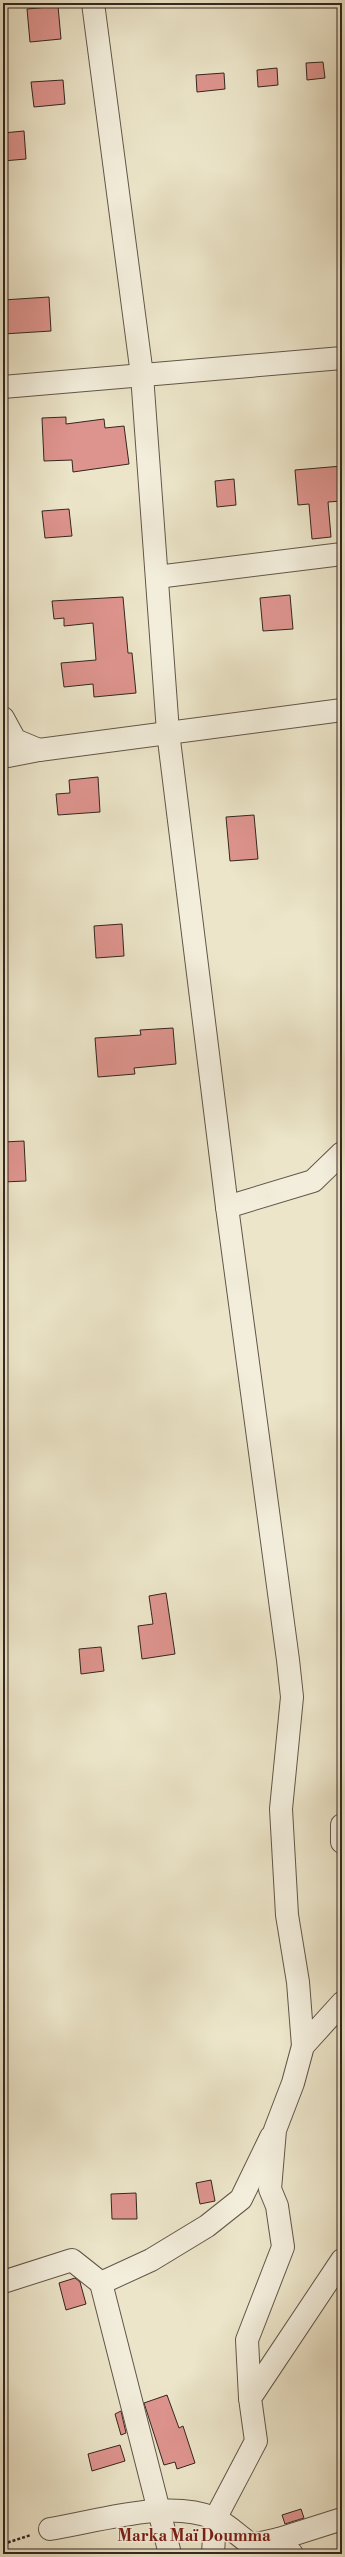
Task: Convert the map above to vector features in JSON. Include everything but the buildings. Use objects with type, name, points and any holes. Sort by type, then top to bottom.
[{"type":"street","points":[[93,3],[142,375],[168,732],[227,1207],[291,1690],[281,1809],[287,1915],[298,1982],[303,2046],[293,2083],[275,2130],[261,2154],[241,2199],[207,2226],[151,2260],[101,2283]]},
{"type":"street","points":[[3,386],[342,358]]},
{"type":"street","points":[[157,577],[342,554]]},
{"type":"street","points":[[3,757],[39,750],[168,732],[342,710]]},
{"type":"street","points":[[3,718],[15,740],[39,750]]},
{"type":"street","points":[[227,1207],[312,1181],[342,1154]]},
{"type":"street","points":[[342,1825],[342,1842]]},
{"type":"street","points":[[303,2046],[342,2003]]},
{"type":"street","points":[[213,2554],[215,2519],[256,2441],[250,2398],[247,2340],[283,2247],[277,2206],[270,2189],[275,2130]]},
{"type":"street","points":[[3,2282],[72,2260],[101,2283],[170,2554]]},
{"type":"street","points":[[250,2398],[342,2260]]},
{"type":"street","points":[[50,2529],[158,2511],[191,2512],[215,2519],[252,2545],[285,2547],[342,2518]]},
{"type":"path","points":[[3,2544],[50,2529]]},
{"type":"district","name":"Marka Maï Doumma","points":[[194,2535]]}]
